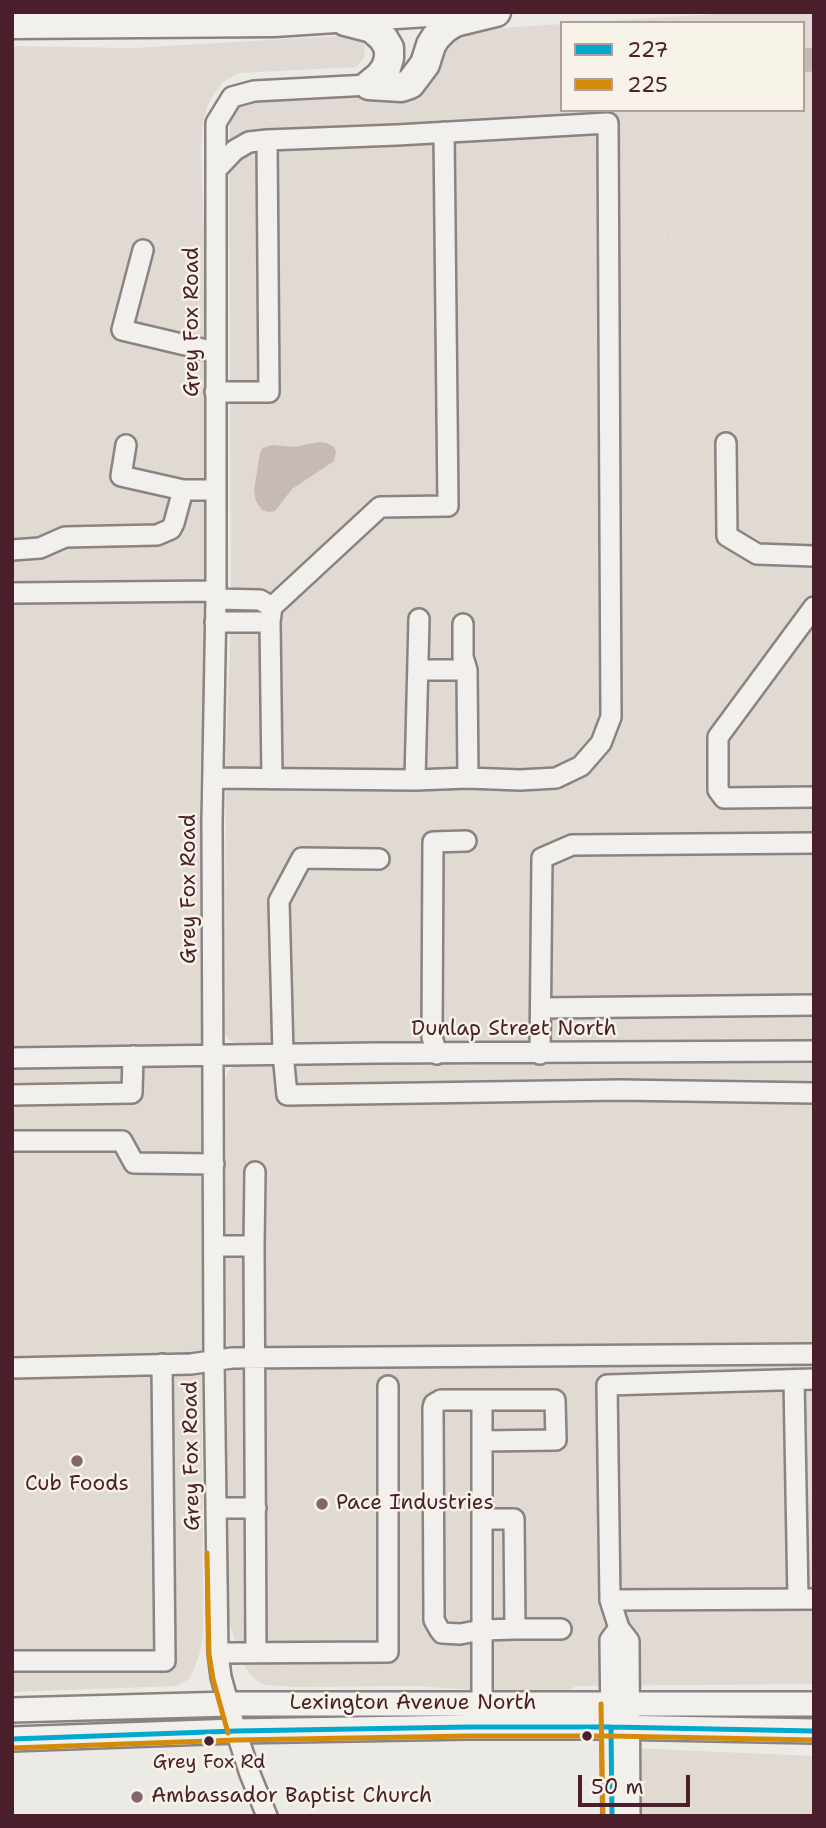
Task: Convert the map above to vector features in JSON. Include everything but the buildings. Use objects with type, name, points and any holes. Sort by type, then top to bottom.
[{"type":"highway","points":[[12,24],[274,22],[427,12]]},
{"type":"highway","points":[[369,85],[401,87],[410,84],[425,64],[431,45],[444,28],[455,22],[496,12]]},
{"type":"highway","points":[[333,18],[372,28],[389,48],[386,68],[369,85]]},
{"type":"main road","name":"Lexington Avenue North","points":[[12,1710],[229,1704],[482,1704],[814,1731]]},
{"type":"main road","name":"Lexington Avenue North","points":[[12,1739],[236,1731],[469,1727],[814,1704]]},
{"type":"street","name":"Grey Fox Road","points":[[267,1816],[236,1731],[221,1676],[218,1653],[213,1055],[216,123],[232,97],[254,91],[369,85]]},
{"type":"street","points":[[213,778],[556,778],[581,766],[601,743],[611,717],[608,123],[249,142],[235,150],[216,170]]},
{"type":"street","points":[[215,622],[271,614],[380,507],[448,506],[444,132]]},
{"type":"street","points":[[215,392],[269,392],[267,140]]},
{"type":"street","points":[[143,250],[122,330],[215,352]]},
{"type":"street","points":[[726,443],[727,536],[757,554],[814,556]]},
{"type":"street","points":[[126,446],[121,476],[183,490],[215,490]]},
{"type":"street","points":[[12,550],[40,548],[65,537],[157,535],[171,529],[183,490]]},
{"type":"street","points":[[12,593],[216,595],[260,600],[271,614],[272,779]]},
{"type":"street","points":[[814,607],[718,737],[718,790],[724,798],[814,797]]},
{"type":"street","points":[[415,780],[419,619]]},
{"type":"street","points":[[463,624],[463,657],[467,670],[468,778]]},
{"type":"street","points":[[419,670],[467,670]]},
{"type":"street","points":[[437,1054],[432,1037],[433,842],[466,841]]},
{"type":"street","points":[[540,1054],[542,858],[572,845],[814,843]]},
{"type":"street","points":[[379,859],[302,858],[279,901],[284,1055],[288,1095],[620,1090],[814,1094]]},
{"type":"street","points":[[541,1008],[814,1005]]},
{"type":"street","name":"Dunlap Street North","points":[[12,1058],[814,1051]]},
{"type":"street","points":[[12,1095],[132,1093],[133,1056]]},
{"type":"street","points":[[12,1141],[122,1141],[134,1163],[214,1164]]},
{"type":"street","points":[[255,1172],[256,1653]]},
{"type":"street","points":[[214,1246],[254,1246]]},
{"type":"street","points":[[12,1368],[191,1364],[256,1358],[814,1354]]},
{"type":"street","points":[[12,1661],[165,1661],[162,1364]]},
{"type":"street","points":[[610,1600],[806,1599],[804,1380],[607,1385],[610,1600],[619,1628],[629,1641],[612,1816]]},
{"type":"street","points":[[218,1653],[388,1652],[388,1386]]},
{"type":"street","points":[[483,1441],[556,1440],[555,1400],[441,1400],[434,1404],[434,1620],[442,1633],[561,1629]]},
{"type":"street","points":[[482,1400],[482,1704]]},
{"type":"street","points":[[216,1508],[256,1508]]},
{"type":"street","points":[[483,1518],[514,1519],[515,1629]]},
{"type":"street","points":[[620,1716],[630,1816]]},
{"type":"shaded area","points":[[743,12],[814,12],[814,48],[805,48],[805,21],[609,21]]},
{"type":"shaded area","points":[[560,24],[560,103],[264,121],[262,132],[229,145],[232,114],[247,100],[405,94],[456,34],[486,29]]},
{"type":"shaded area","points":[[355,35],[365,46],[364,58],[356,67],[240,73],[224,81],[213,95],[203,123],[201,152],[204,230],[175,219],[153,218],[94,203],[109,154],[66,138],[40,140],[27,150],[12,170],[12,46],[133,48]]},
{"type":"shaded area","points":[[805,48],[814,48],[814,71],[805,73]]},
{"type":"shaded area","points":[[814,71],[814,97],[805,99],[805,73]]},
{"type":"shaded area","points":[[814,97],[814,1040],[241,1045],[230,1041],[225,1034],[226,749],[231,580],[229,145],[262,131],[263,121],[560,103],[560,112],[629,112],[630,757],[694,713],[784,572],[775,571],[755,616],[718,669],[683,703],[669,711],[668,649],[678,648],[677,624],[682,591],[658,584],[659,397],[664,374],[667,328],[664,282],[664,165],[652,129],[706,112],[805,112],[805,99]]},
{"type":"shaded area","points":[[629,112],[706,112],[652,129],[664,165],[664,282],[667,328],[664,374],[659,397],[658,584],[682,591],[677,624],[678,649],[668,650],[669,710],[682,703],[718,669],[755,616],[775,570],[784,572],[750,645],[712,697],[630,758]]},
{"type":"shaded area","points":[[66,138],[109,154],[94,203],[153,218],[175,219],[204,230],[205,618],[200,787],[203,1635],[200,1652],[189,1679],[177,1686],[12,1692],[12,170],[27,150],[40,140]]},
{"type":"shaded area","points":[[319,442],[334,447],[334,461],[292,489],[275,511],[262,510],[254,491],[263,448],[272,445],[294,447]]},
{"type":"shaded area","points":[[814,1062],[814,1684],[576,1686],[568,1691],[515,1693],[417,1686],[294,1687],[267,1685],[252,1676],[242,1664],[228,1619],[225,1080],[231,1068],[238,1065]]},
{"type":"shaded area","points":[[608,1747],[814,1756],[814,1816],[609,1816]]},
{"type":"transit line","name":"225","points":[[207,1553],[209,1654],[228,1733]]},
{"type":"transit line","name":"225","points":[[601,1704],[603,1816]]},
{"type":"transit line","name":"227","points":[[12,1739],[236,1731],[469,1727],[814,1731]]},
{"type":"transit line","name":"227","points":[[611,1727],[612,1816]]},
{"type":"transit line","name":"225","points":[[12,1748],[236,1740],[469,1736],[814,1740]]},
{"type":"place","name":"Cub Foods","points":[[77,1461]]},
{"type":"place","name":"Pace Industries","points":[[322,1504]]},
{"type":"place","name":"Grey Fox Rd","points":[[209,1741]]},
{"type":"place","name":"Ambassador Baptist Church","points":[[137,1797]]}]
